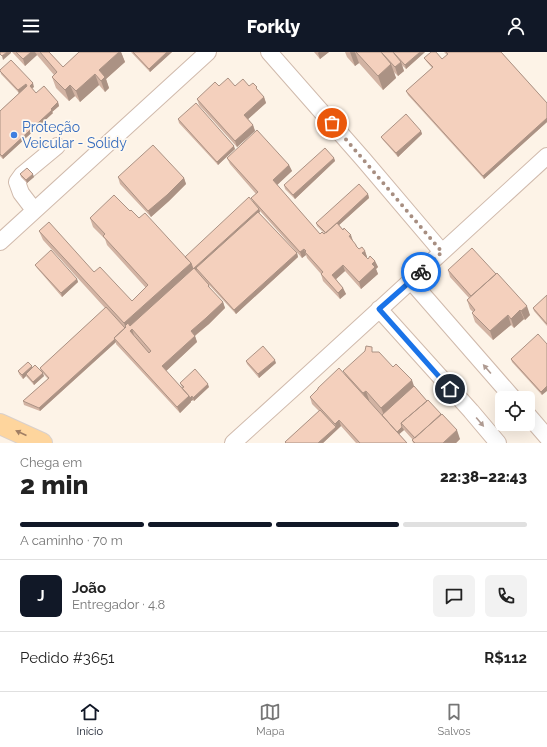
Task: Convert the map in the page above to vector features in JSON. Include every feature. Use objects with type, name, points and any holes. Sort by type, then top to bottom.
[{"type":"main road","points":[[0,424],[42,443]]},
{"type":"street","points":[[0,242],[208,52]]},
{"type":"street","points":[[269,52],[442,252]]},
{"type":"street","points":[[34,210],[21,193],[17,182],[22,174],[57,146]]},
{"type":"street","points":[[233,443],[547,156]]},
{"type":"street","points":[[411,281],[507,391]]},
{"type":"street","points":[[379,309],[498,443]]},
{"type":"street","points":[[535,423],[547,437]]},
{"type":"building","points":[[0,52],[7,52],[2,56]]},
{"type":"building","points":[[16,52],[31,52],[23,59]]},
{"type":"building","points":[[40,52],[49,52],[63,67],[79,52],[119,52],[99,70],[105,77],[101,81],[95,74],[76,91],[70,85],[65,90],[52,77],[57,72]]},
{"type":"building","points":[[133,52],[167,52],[149,69]]},
{"type":"building","points":[[356,52],[381,52],[391,64],[378,76]]},
{"type":"building","points":[[381,52],[393,52],[401,62],[395,67]]},
{"type":"building","points":[[393,52],[420,52],[405,65]]},
{"type":"building","points":[[431,52],[436,52],[442,59],[448,54],[446,52],[501,52],[547,103],[547,118],[483,176],[406,91],[433,67],[424,58]]},
{"type":"building","name":"Proteção Veicular - Solidy","points":[[11,60],[33,83],[30,86],[36,93],[44,86],[58,102],[51,109],[52,110],[2,156],[0,154],[0,111],[27,86],[26,84],[18,90],[0,71]]},
{"type":"building","points":[[228,78],[235,86],[243,79],[249,86],[253,83],[264,97],[244,115],[253,125],[235,141],[197,99],[215,82],[219,86]]},
{"type":"building","points":[[196,103],[234,146],[217,162],[178,119]]},
{"type":"building","points":[[406,114],[421,131],[396,153],[381,137]]},
{"type":"building","points":[[257,130],[289,165],[273,180],[320,234],[322,232],[324,234],[337,223],[343,230],[344,228],[351,235],[349,236],[359,249],[362,247],[365,251],[362,253],[368,259],[370,256],[375,261],[372,264],[375,267],[359,282],[343,265],[332,275],[343,288],[338,293],[321,274],[323,272],[305,252],[306,251],[304,249],[300,252],[251,198],[258,192],[227,158]]},
{"type":"building","points":[[153,145],[184,178],[148,211],[118,177]]},
{"type":"building","points":[[325,148],[334,158],[293,195],[284,185]]},
{"type":"building","points":[[27,168],[33,174],[26,180],[20,174]]},
{"type":"building","points":[[359,184],[368,194],[326,233],[316,223]]},
{"type":"building","points":[[114,195],[139,218],[145,213],[191,263],[124,323],[39,231],[49,222],[94,272],[100,267],[132,301],[148,285],[103,236],[105,234],[90,218]]},
{"type":"building","points":[[249,197],[259,209],[193,269],[191,263],[185,257]]},
{"type":"building","points":[[258,212],[297,253],[234,310],[196,268]]},
{"type":"building","points":[[472,248],[496,274],[471,296],[448,270]]},
{"type":"building","points":[[51,250],[77,279],[61,293],[35,265]]},
{"type":"building","points":[[194,268],[223,302],[191,331],[195,336],[162,366],[189,396],[177,407],[114,338],[126,327],[125,326],[128,323],[130,326]],"holes":[[[132,329],[151,351],[149,353],[130,331]]]},
{"type":"building","points":[[497,273],[527,306],[521,311],[520,310],[511,319],[508,315],[490,331],[472,313],[475,310],[467,300]]},
{"type":"building","points":[[547,295],[547,324],[533,308]]},
{"type":"building","points":[[106,307],[125,328],[114,338],[115,339],[39,408],[23,401],[49,378],[40,368]]},
{"type":"building","points":[[538,334],[547,344],[547,386],[541,392],[511,359]]},
{"type":"building","points":[[263,346],[275,360],[258,374],[246,361]]},
{"type":"building","points":[[366,346],[372,347],[372,352],[379,352],[393,367],[396,364],[412,380],[381,408],[366,391],[363,393],[343,371],[365,351]]},
{"type":"building","points":[[28,362],[32,366],[22,375],[18,371]]},
{"type":"building","points":[[35,365],[43,373],[33,382],[26,374]]},
{"type":"building","points":[[339,368],[407,443],[360,443],[339,420],[335,424],[310,397]]},
{"type":"building","points":[[195,369],[208,384],[193,398],[192,396],[190,398],[180,383]]},
{"type":"building","points":[[414,386],[427,401],[401,423],[402,427],[397,432],[382,415]]},
{"type":"building","points":[[428,400],[441,414],[415,438],[401,423]]},
{"type":"building","points":[[320,410],[336,427],[318,443],[285,442]]},
{"type":"building","points":[[442,414],[457,430],[443,443],[415,443],[412,440]]},
{"type":"way so far","points":[[332,123],[442,252],[421,272]]},
{"type":"place","name":"Proteção Veicular - Solidy","points":[[14,135]]},
{"type":"route","points":[[421,272],[379,309],[450,389]]}]
